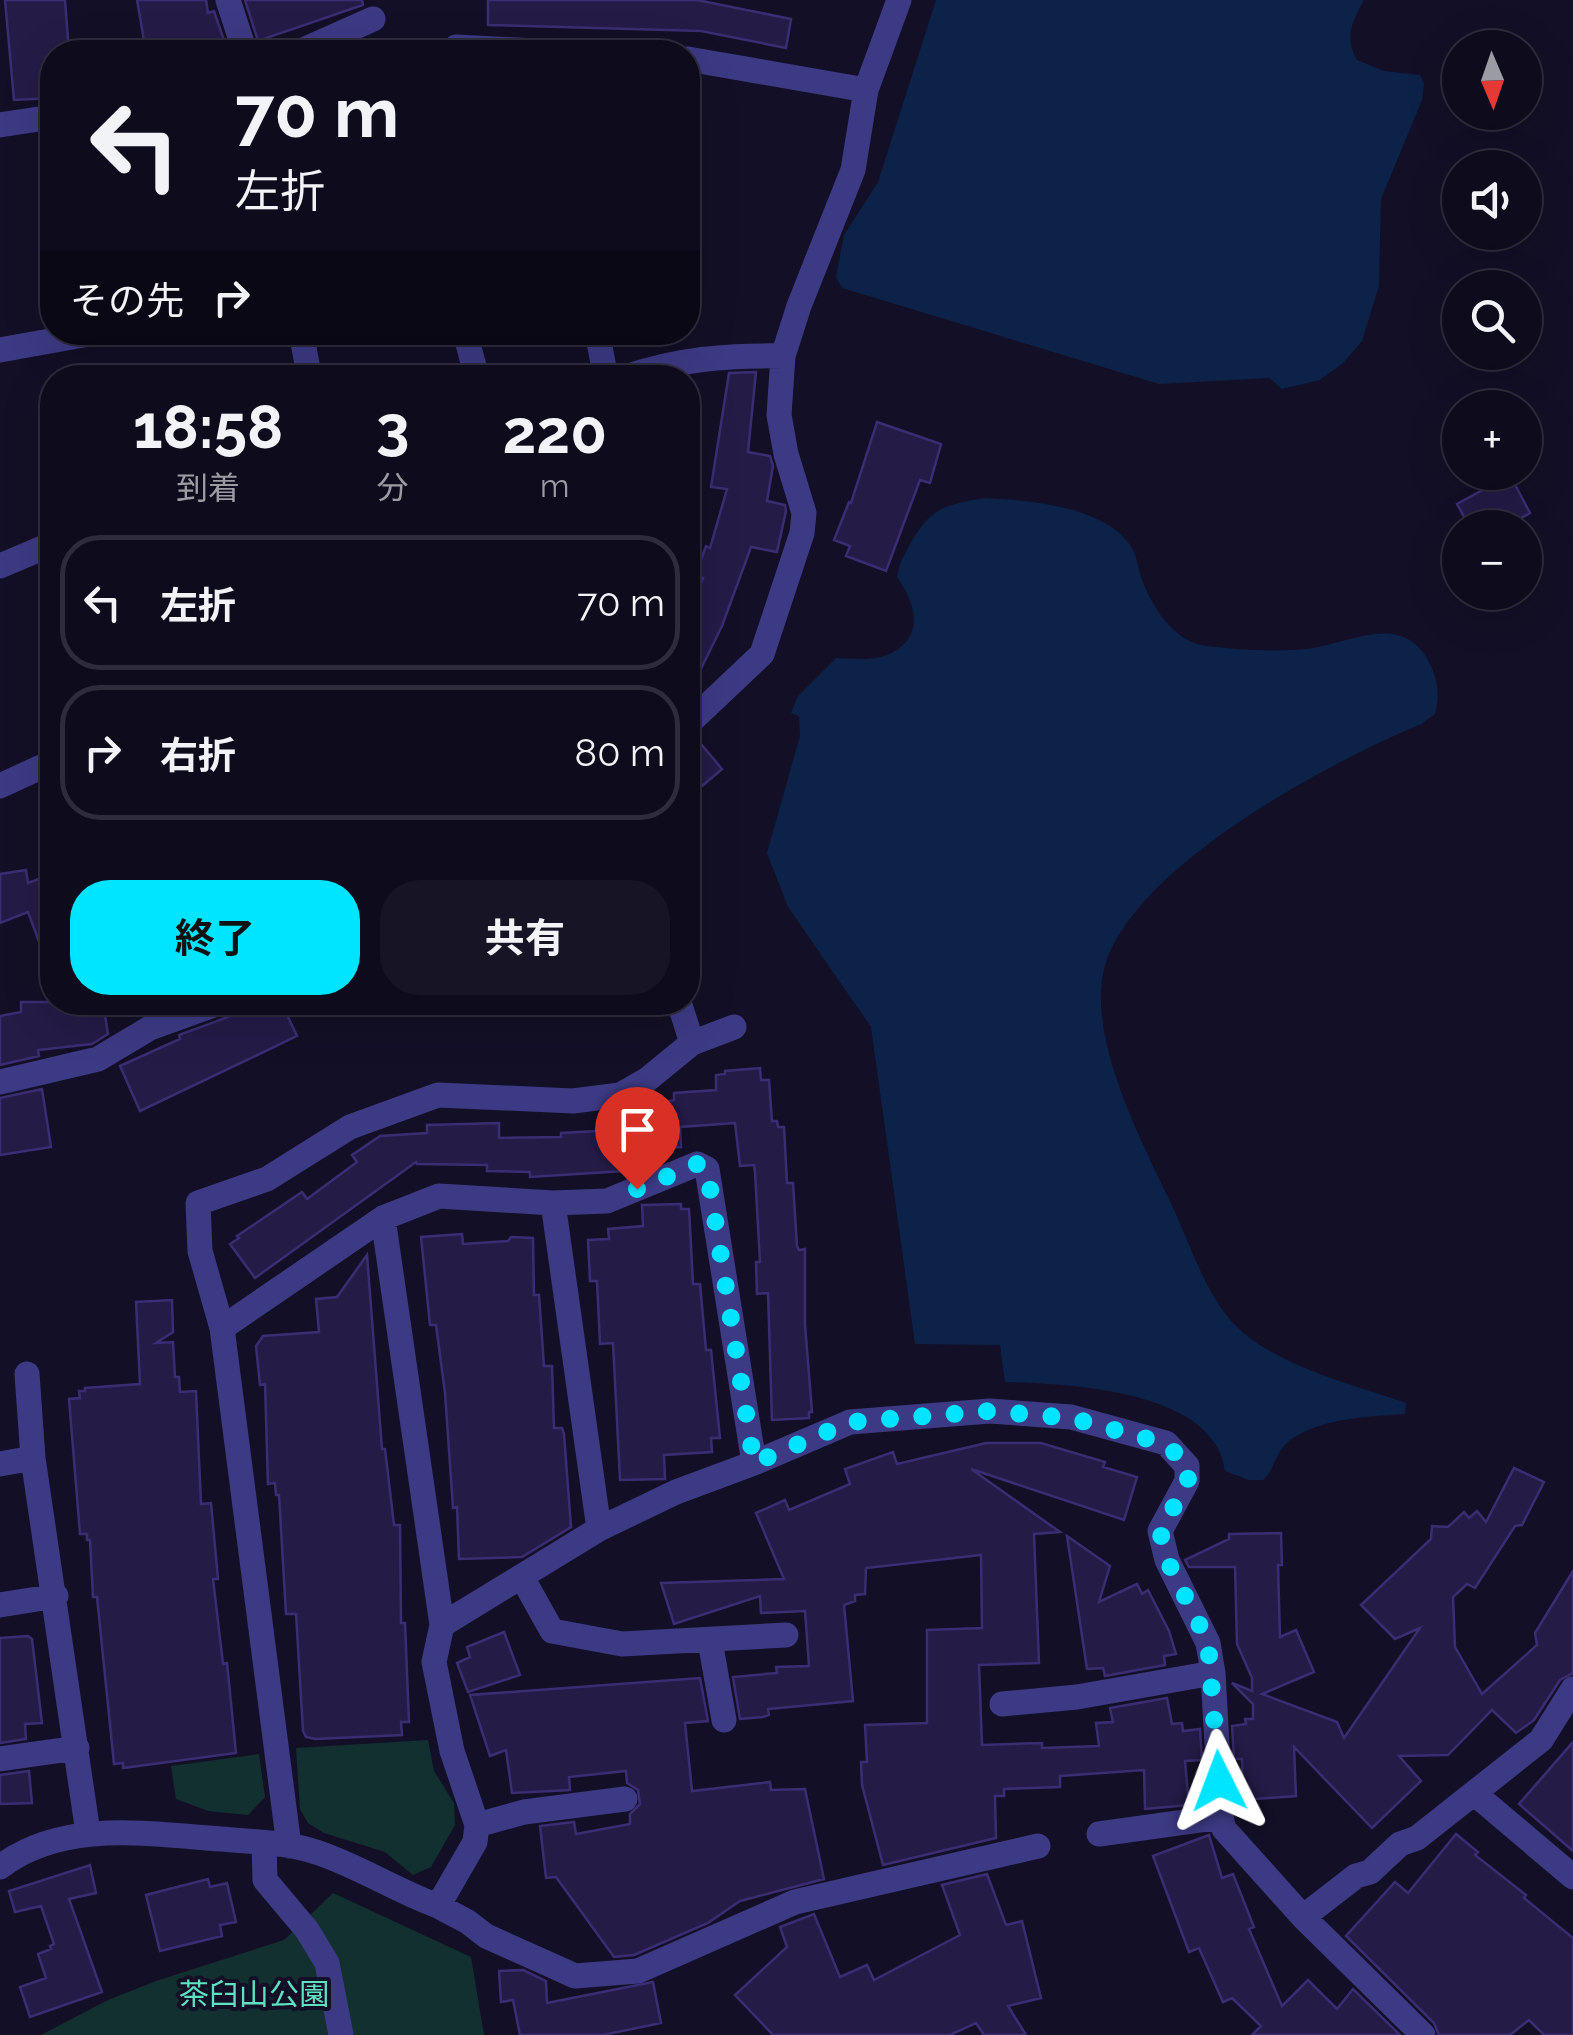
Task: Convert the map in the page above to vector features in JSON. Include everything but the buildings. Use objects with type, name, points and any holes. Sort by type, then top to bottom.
[{"type":"street","points":[[228,0],[240,40]]},
{"type":"street","points":[[700,706],[762,654],[802,533],[804,513],[779,415],[783,356],[853,170],[866,90],[899,0]]},
{"type":"street","points":[[325,40],[373,18]]},
{"type":"street","points":[[700,61],[866,90]]},
{"type":"street","points":[[0,124],[40,119]]},
{"type":"street","points":[[0,350],[40,343]]},
{"type":"street","points":[[661,365],[709,357],[783,356]]},
{"type":"street","points":[[0,566],[40,549]]},
{"type":"street","points":[[0,786],[40,768]]},
{"type":"street","points":[[0,1082],[98,1059],[150,1028],[186,1015]]},
{"type":"street","points":[[684,1015],[692,1043]]},
{"type":"street","points":[[341,2035],[327,1964],[308,1930],[265,1880],[276,1844],[222,1328],[200,1251],[198,1202],[267,1179],[350,1128],[438,1095],[573,1100],[620,1095],[648,1080],[692,1043],[734,1028]]},
{"type":"street","points":[[222,1328],[383,1218],[438,1196],[553,1203],[607,1201],[697,1164],[707,1169],[754,1463]]},
{"type":"street","points":[[553,1203],[600,1529]]},
{"type":"street","points":[[383,1218],[442,1625],[434,1662],[452,1751],[477,1825],[475,1842],[438,1906]]},
{"type":"street","points":[[26,1374],[34,1458],[88,1833]]},
{"type":"street","points":[[442,1625],[600,1529],[676,1492],[850,1422],[990,1411],[1071,1418],[1166,1444],[1188,1466],[1188,1482],[1160,1531],[1167,1560],[1208,1642],[1224,1830],[1304,1917],[1423,2035]]},
{"type":"street","points":[[0,1464],[34,1458]]},
{"type":"street","points":[[522,1579],[552,1632],[622,1644],[786,1635]]},
{"type":"street","points":[[0,1605],[56,1596]]},
{"type":"street","points":[[710,1641],[724,1720]]},
{"type":"street","points":[[1002,1704],[1077,1697],[1213,1674]]},
{"type":"street","points":[[1304,1917],[1356,1876],[1370,1872],[1400,1844],[1417,1838],[1542,1740],[1573,1689]]},
{"type":"street","points":[[0,1759],[78,1748]]},
{"type":"street","points":[[1475,1794],[1573,1877]]},
{"type":"street","points":[[477,1825],[524,1812],[625,1799]]},
{"type":"street","points":[[1099,1834],[1221,1817]]},
{"type":"street","points":[[0,1868],[49,1842],[88,1833],[276,1844],[320,1853],[438,1906],[486,1936],[575,1976],[638,1971],[795,1902],[1038,1846]]},
{"type":"green space","points":[[428,1740],[434,1771],[454,1803],[455,1825],[431,1867],[413,1875],[385,1852],[324,1833],[308,1823],[300,1809],[296,1748]]},
{"type":"green space","points":[[259,1754],[265,1797],[248,1815],[208,1811],[176,1799],[171,1766]]},
{"type":"green space","name":"茶臼山公園","points":[[333,1893],[471,1957],[484,2035],[41,2035],[108,2000],[156,1981],[284,1940]]},
{"type":"water","points":[[936,0],[1364,0],[1351,30],[1357,60],[1384,71],[1420,75],[1424,83],[1422,100],[1381,199],[1379,286],[1362,341],[1343,363],[1320,380],[1282,389],[1269,378],[1159,384],[842,288],[836,277],[844,235],[878,182]]},
{"type":"water","points":[[984,498],[1065,508],[1086,514],[1120,534],[1132,548],[1157,610],[1174,630],[1194,643],[1294,650],[1390,634],[1418,646],[1434,675],[1438,694],[1435,714],[1292,789],[1201,849],[1162,883],[1130,918],[1109,954],[1102,983],[1108,1050],[1132,1120],[1200,1271],[1225,1313],[1251,1339],[1292,1363],[1406,1403],[1405,1414],[1345,1420],[1302,1433],[1284,1445],[1263,1480],[1249,1480],[1225,1471],[1215,1444],[1195,1423],[1168,1408],[1100,1390],[1005,1382],[1000,1345],[915,1344],[871,1027],[788,907],[767,853],[800,736],[799,716],[791,713],[798,696],[836,658],[879,658],[907,641],[912,632],[913,610],[897,577],[907,550],[934,514],[950,505]]},
{"type":"route","points":[[637,1189],[697,1164],[707,1169],[754,1463],[850,1422],[990,1411],[1071,1418],[1166,1444],[1188,1466],[1188,1482],[1160,1531],[1167,1560],[1208,1642],[1219,1781]]}]
